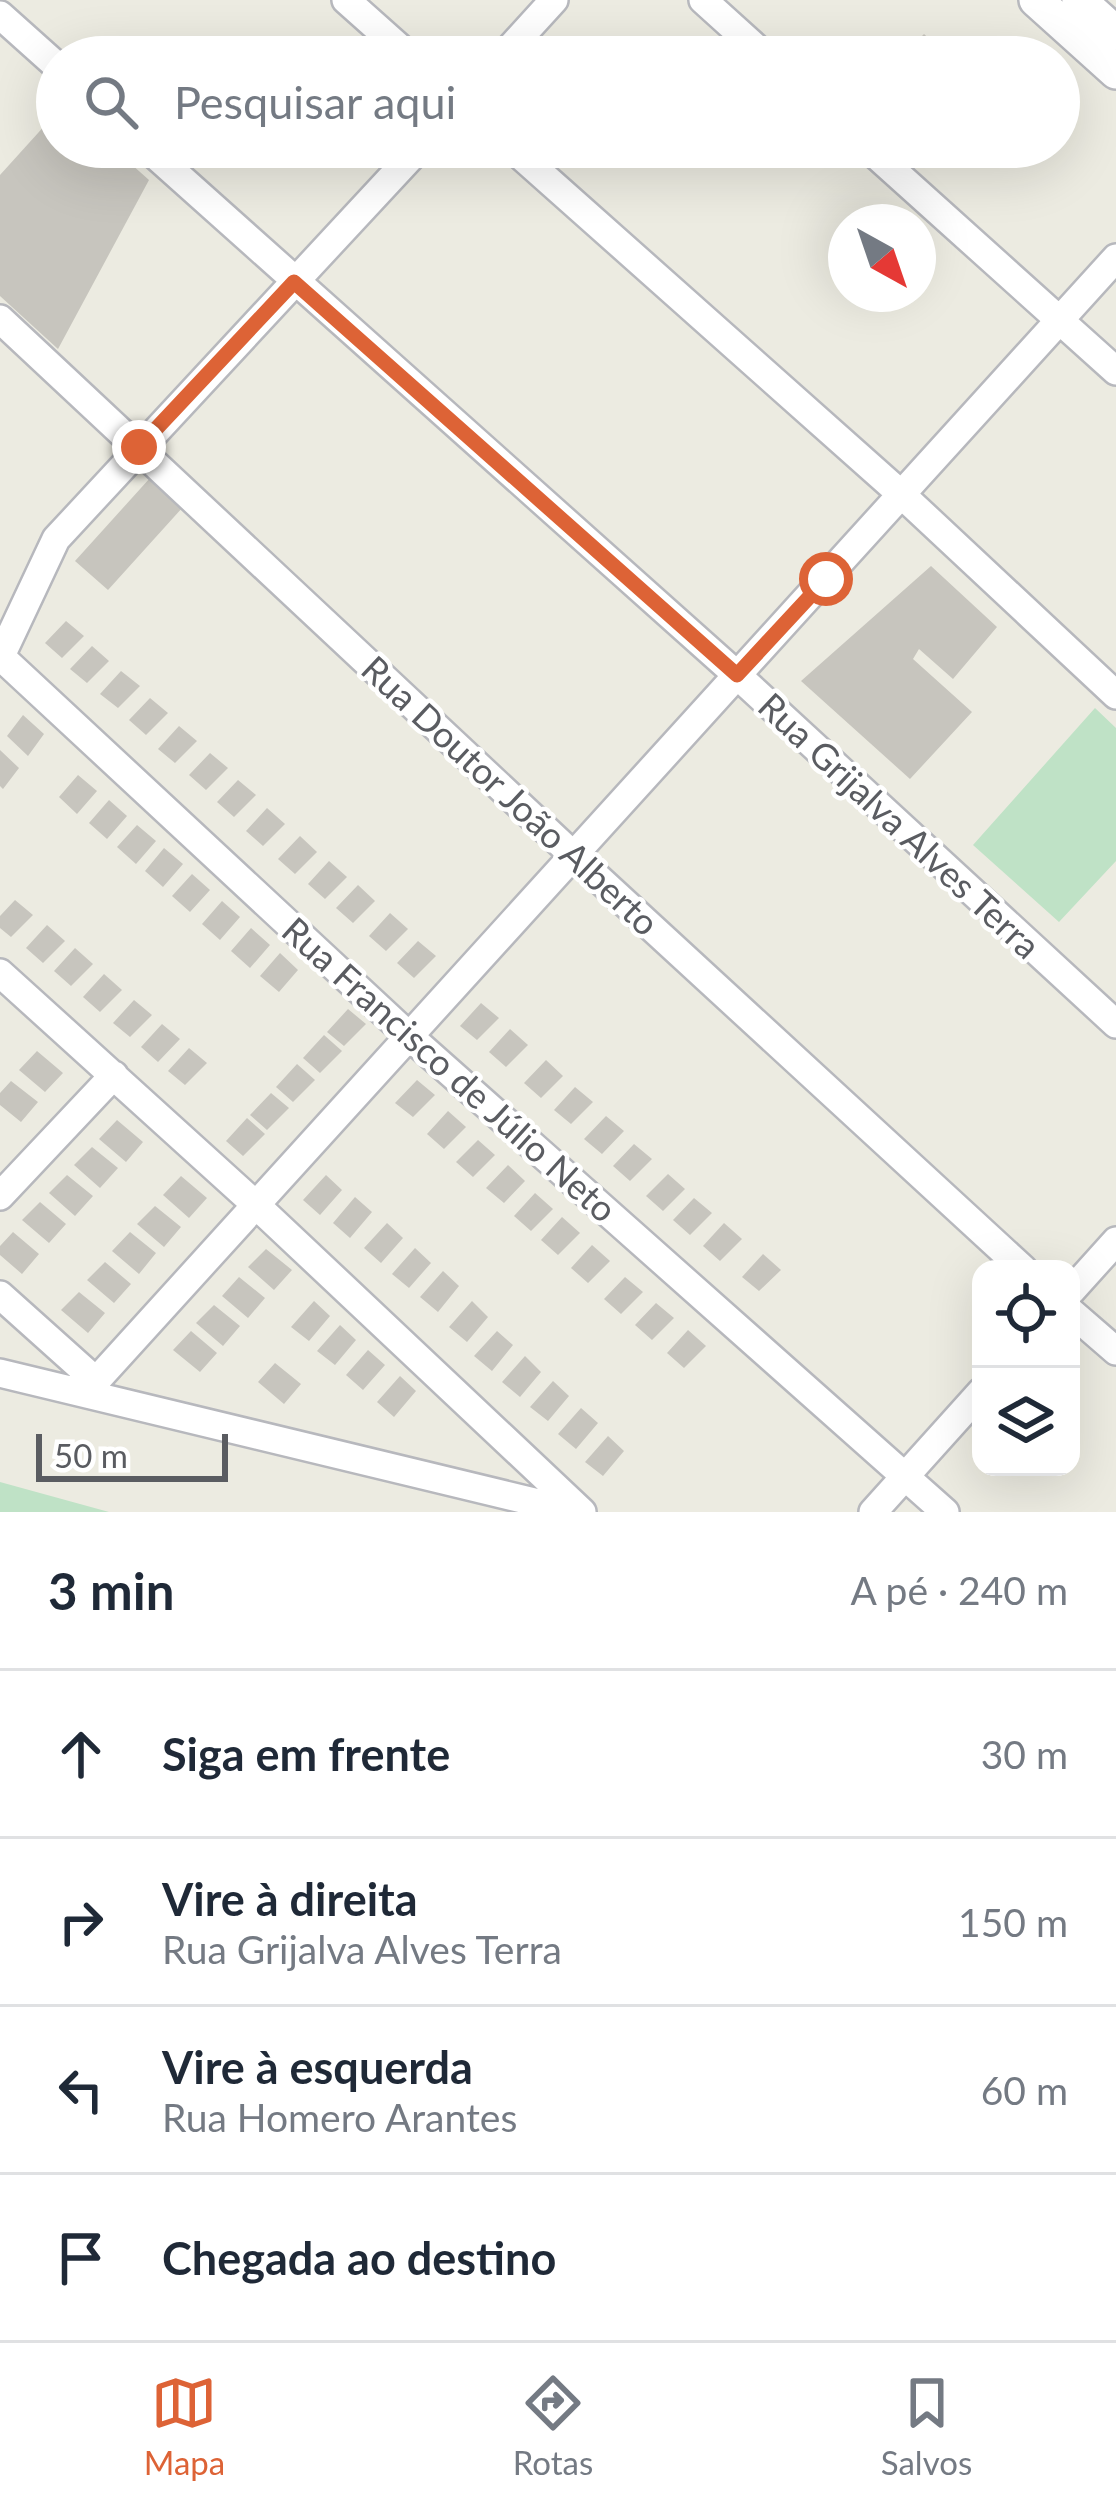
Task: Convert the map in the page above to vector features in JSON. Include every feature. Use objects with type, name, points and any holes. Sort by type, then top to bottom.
[{"type":"street","points":[[346,0],[386,36]]},
{"type":"street","points":[[521,36],[554,0]]},
{"type":"street","points":[[703,0],[743,36]]},
{"type":"street","points":[[1036,0],[1076,36]]},
{"type":"street","points":[[1079,0],[1116,33]]},
{"type":"street","points":[[0,15],[36,48]]},
{"type":"street","points":[[1080,40],[1116,72]]},
{"type":"street","name":"Rua Grijalva Alves Terra","points":[[169,168],[737,675],[1116,1024]]},
{"type":"street","points":[[0,657],[56,539],[400,168]]},
{"type":"street","points":[[535,168],[901,494],[1116,694]]},
{"type":"street","points":[[890,168],[1116,370]]},
{"type":"street","points":[[94,1387],[1116,258]]},
{"type":"street","name":"Rua Doutor João Alberto","points":[[0,319],[1013,1260]]},
{"type":"street","name":"Rua Francisco de Júlio Neto","points":[[0,657],[410,1036],[945,1512]]},
{"type":"street","points":[[0,973],[256,1205],[579,1512]]},
{"type":"street","points":[[0,1196],[114,1075]]},
{"type":"street","points":[[1080,1281],[1116,1241]]},
{"type":"street","points":[[0,1294],[94,1387]]},
{"type":"street","points":[[1080,1320],[1116,1352]]},
{"type":"street","points":[[0,1373],[94,1387],[579,1512]]},
{"type":"street","points":[[873,1512],[972,1402]]},
{"type":"green space","points":[[1095,708],[1116,728],[1116,861],[1059,922],[973,845]]},
{"type":"green space","points":[[0,1482],[109,1512],[0,1512]]},
{"type":"building","points":[[36,135],[36,168],[136,168],[149,180],[58,349],[0,296],[0,175]]},
{"type":"building","points":[[150,478],[183,507],[108,590],[75,561]]},
{"type":"building","points":[[931,566],[997,627],[953,679],[919,649],[913,659],[972,712],[910,779],[801,681]]},
{"type":"building","points":[[66,621],[84,636],[62,658],[45,643]]},
{"type":"building","points":[[92,646],[109,661],[87,683],[70,669]]},
{"type":"building","points":[[121,671],[140,686],[118,708],[100,694]]},
{"type":"building","points":[[150,698],[168,713],[146,735],[129,720]]},
{"type":"building","points":[[23,715],[44,734],[28,756],[7,736]]},
{"type":"building","points":[[179,726],[197,741],[175,763],[158,749]]},
{"type":"building","points":[[0,750],[19,768],[3,789],[0,786]]},
{"type":"building","points":[[210,753],[228,768],[206,790],[189,775]]},
{"type":"building","points":[[78,775],[97,791],[77,814],[59,797]]},
{"type":"building","points":[[238,780],[256,795],[234,817],[217,802]]},
{"type":"building","points":[[109,800],[127,816],[107,839],[89,823]]},
{"type":"building","points":[[267,808],[285,824],[263,846],[246,831]]},
{"type":"building","points":[[137,825],[156,841],[136,864],[117,847]]},
{"type":"building","points":[[300,836],[317,852],[295,874],[278,859]]},
{"type":"building","points":[[164,848],[183,864],[163,887],[145,871]]},
{"type":"building","points":[[329,861],[347,877],[325,899],[308,884]]},
{"type":"building","points":[[192,874],[210,890],[190,912],[172,896]]},
{"type":"building","points":[[358,885],[375,901],[353,923],[336,908]]},
{"type":"building","points":[[15,900],[33,915],[11,937],[0,928],[0,916]]},
{"type":"building","points":[[222,901],[240,917],[220,940],[202,924]]},
{"type":"building","points":[[390,913],[408,929],[386,951],[369,936]]},
{"type":"building","points":[[47,925],[65,941],[43,963],[26,948]]},
{"type":"building","points":[[251,928],[270,945],[250,968],[231,951]]},
{"type":"building","points":[[418,941],[436,956],[414,978],[397,963]]},
{"type":"building","points":[[75,948],[93,964],[71,986],[54,971]]},
{"type":"building","points":[[280,953],[298,970],[279,992],[260,976]]},
{"type":"building","points":[[104,974],[122,990],[100,1012],[83,997]]},
{"type":"building","points":[[134,1000],[152,1015],[130,1037],[113,1023]]},
{"type":"building","points":[[481,1003],[499,1018],[477,1040],[460,1026]]},
{"type":"building","points":[[348,1009],[366,1024],[344,1046],[327,1032]]},
{"type":"building","points":[[162,1024],[180,1039],[158,1062],[141,1047]]},
{"type":"building","points":[[510,1029],[528,1045],[506,1067],[489,1052]]},
{"type":"building","points":[[324,1035],[342,1051],[320,1073],[303,1058]]},
{"type":"building","points":[[189,1048],[207,1063],[185,1085],[168,1071]]},
{"type":"building","points":[[37,1051],[63,1073],[45,1092],[19,1070]]},
{"type":"building","points":[[546,1060],[563,1076],[541,1098],[524,1083]]},
{"type":"building","points":[[297,1064],[315,1080],[293,1102],[276,1087]]},
{"type":"building","points":[[417,1080],[435,1095],[413,1117],[395,1103]]},
{"type":"building","points":[[11,1081],[38,1102],[21,1122],[0,1105],[0,1093]]},
{"type":"building","points":[[575,1087],[593,1102],[571,1124],[554,1110]]},
{"type":"building","points":[[271,1093],[289,1108],[267,1130],[250,1115]]},
{"type":"building","points":[[448,1111],[466,1127],[444,1149],[427,1134]]},
{"type":"building","points":[[606,1116],[624,1131],[602,1154],[584,1139]]},
{"type":"building","points":[[247,1118],[265,1134],[243,1156],[226,1141]]},
{"type":"building","points":[[117,1120],[143,1142],[126,1162],[99,1139]]},
{"type":"building","points":[[478,1140],[495,1155],[473,1177],[456,1162]]},
{"type":"building","points":[[634,1144],[652,1159],[630,1181],[613,1166]]},
{"type":"building","points":[[92,1147],[118,1168],[100,1188],[74,1165]]},
{"type":"building","points":[[508,1165],[525,1181],[504,1203],[486,1188]]},
{"type":"building","points":[[668,1174],[685,1189],[663,1211],[646,1196]]},
{"type":"building","points":[[67,1175],[93,1196],[75,1216],[49,1193]]},
{"type":"building","points":[[326,1175],[342,1190],[320,1215],[303,1200]]},
{"type":"building","points":[[181,1176],[207,1198],[189,1218],[163,1195]]},
{"type":"building","points":[[535,1193],[553,1209],[531,1231],[514,1216]]},
{"type":"building","points":[[355,1197],[372,1212],[350,1238],[333,1223]]},
{"type":"building","points":[[694,1198],[712,1213],[690,1235],[673,1220]]},
{"type":"building","points":[[40,1202],[66,1224],[49,1243],[22,1220]]},
{"type":"building","points":[[155,1206],[181,1227],[164,1247],[137,1224]]},
{"type":"building","points":[[562,1217],[580,1233],[558,1255],[541,1240]]},
{"type":"building","points":[[387,1223],[403,1238],[381,1263],[364,1248]]},
{"type":"building","points":[[724,1223],[742,1239],[720,1261],[703,1246]]},
{"type":"building","points":[[13,1232],[39,1254],[22,1274],[0,1255],[0,1246]]},
{"type":"building","points":[[130,1232],[156,1253],[139,1274],[112,1251]]},
{"type":"building","points":[[592,1245],[610,1261],[588,1283],[571,1268]]},
{"type":"building","points":[[415,1248],[431,1263],[409,1288],[392,1274]]},
{"type":"building","points":[[266,1249],[292,1270],[274,1290],[248,1267]]},
{"type":"building","points":[[763,1254],[781,1270],[759,1291],[742,1277]]},
{"type":"building","points":[[105,1262],[131,1284],[114,1303],[87,1280]]},
{"type":"building","points":[[443,1271],[459,1286],[438,1312],[420,1297]]},
{"type":"building","points":[[239,1277],[265,1298],[248,1318],[222,1296]]},
{"type":"building","points":[[625,1277],[643,1292],[621,1314],[604,1299]]},
{"type":"building","points":[[79,1292],[105,1313],[88,1333],[61,1310]]},
{"type":"building","points":[[314,1301],[330,1316],[309,1341],[291,1327]]},
{"type":"building","points":[[472,1301],[488,1317],[467,1342],[449,1327]]},
{"type":"building","points":[[656,1303],[674,1318],[652,1340],[635,1325]]},
{"type":"building","points":[[214,1305],[240,1326],[223,1346],[196,1323]]},
{"type":"building","points":[[340,1325],[356,1340],[335,1365],[317,1351]]},
{"type":"building","points":[[688,1330],[706,1346],[684,1368],[667,1353]]},
{"type":"building","points":[[191,1331],[217,1353],[200,1372],[173,1350]]},
{"type":"building","points":[[497,1331],[513,1345],[492,1371],[474,1356]]},
{"type":"building","points":[[368,1350],[385,1365],[363,1390],[346,1375]]},
{"type":"building","points":[[525,1356],[541,1372],[520,1397],[502,1382]]},
{"type":"building","points":[[275,1363],[301,1384],[284,1404],[258,1382]]},
{"type":"building","points":[[400,1376],[416,1391],[394,1417],[377,1402]]},
{"type":"building","points":[[553,1381],[569,1396],[548,1421],[530,1407]]},
{"type":"building","points":[[581,1408],[598,1423],[576,1449],[558,1434]]},
{"type":"building","points":[[608,1436],[624,1451],[603,1476],[585,1462]]},
{"type":"route","points":[[139,447],[294,282],[737,675],[826,579]]}]
